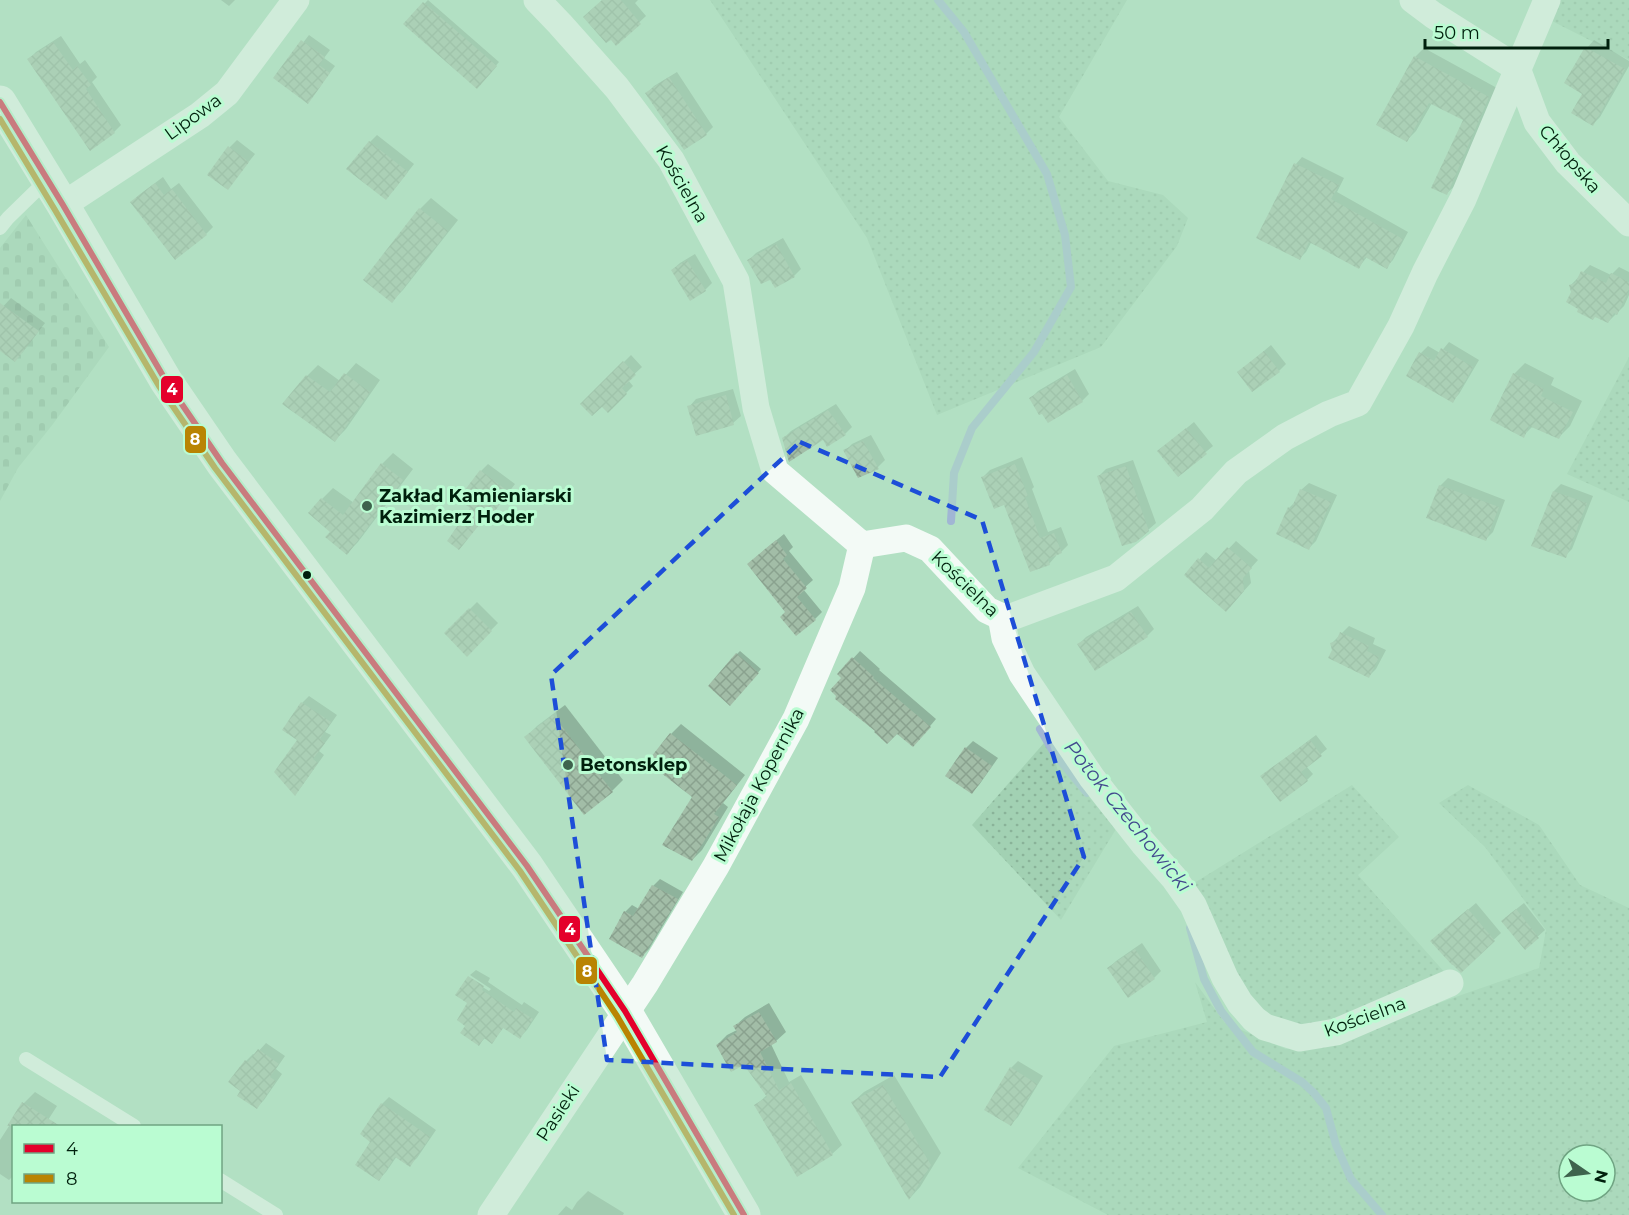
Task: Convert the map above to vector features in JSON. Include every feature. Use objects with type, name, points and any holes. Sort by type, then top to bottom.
[{"type":"street","name":"Lipowa","points":[[55,192],[200,115],[227,93],[296,0]]},
{"type":"street","name":"Kościelna","points":[[537,0],[617,88],[671,160],[736,281],[756,408],[775,471],[862,545],[906,537],[930,549],[987,610],[1001,616],[1005,638],[1022,674],[1092,778],[1174,878],[1193,905],[1225,978],[1240,1003],[1254,1019],[1265,1027],[1300,1038],[1336,1032],[1450,983]]},
{"type":"street","points":[[1413,0],[1517,68]]},
{"type":"street","points":[[1001,616],[1006,619],[1116,578],[1202,509],[1236,472],[1285,437],[1329,414],[1358,403],[1401,326],[1463,199],[1547,0]]},
{"type":"street","name":"Chłopska","points":[[1517,68],[1537,122],[1568,163],[1629,223]]},
{"type":"street","points":[[0,102],[166,381],[222,463],[527,866],[625,1011],[744,1215]]},
{"type":"street","name":"Mikołaja Kopernika","points":[[625,1011],[645,984],[716,866],[796,719],[852,588],[862,545]]},
{"type":"street","name":"Pasieki","points":[[491,1215],[625,1011]]},
{"type":"lane","points":[[0,228],[8,218],[55,192]]},
{"type":"lane","points":[[26,1059],[132,1125]]},
{"type":"lane","points":[[222,1181],[276,1215]]},
{"type":"highlighted area","points":[[800,442],[982,520],[1084,857],[940,1077],[607,1060],[551,675]]},
{"type":"green space","points":[[710,0],[1127,0],[1059,117],[1108,181],[1163,195],[1188,218],[1177,246],[1101,347],[937,415],[867,238]]},
{"type":"green space","points":[[1552,0],[1629,0],[1629,60],[1544,17]]},
{"type":"green space","points":[[26,215],[109,347],[18,468],[0,501],[0,248]]},
{"type":"green space","points":[[1629,357],[1629,502],[1567,474]]},
{"type":"green space","points":[[1044,743],[1116,829],[1061,920],[972,825]]},
{"type":"green space","points":[[1352,785],[1399,837],[1358,875],[1447,975],[1325,1026],[1270,1022],[1250,1009],[1191,885]]},
{"type":"green space","points":[[1468,785],[1539,825],[1580,885],[1629,908],[1629,1215],[1108,1215],[1018,1168],[1114,1046],[1207,1022],[1195,982],[1225,1023],[1286,1049],[1317,1047],[1539,968],[1546,930],[1485,847],[1439,803]]},
{"type":"building","points":[[602,0],[621,0],[641,24],[616,46],[611,40],[606,43],[583,17]]},
{"type":"building","points":[[423,2],[497,66],[477,89],[403,24]]},
{"type":"building","points":[[301,40],[325,57],[319,65],[330,73],[308,104],[273,78]]},
{"type":"building","points":[[53,42],[73,70],[77,66],[91,85],[86,89],[115,133],[90,151],[27,59]]},
{"type":"building","points":[[1585,47],[1625,69],[1593,126],[1571,113],[1582,94],[1564,83]]},
{"type":"building","points":[[1414,56],[1489,97],[1447,195],[1431,188],[1463,120],[1429,103],[1407,142],[1376,125]]},
{"type":"building","points":[[669,77],[707,135],[684,150],[645,93]]},
{"type":"building","points":[[369,141],[408,172],[386,200],[346,169]]},
{"type":"building","points":[[228,146],[249,162],[228,190],[207,175]]},
{"type":"building","points":[[1294,163],[1339,185],[1331,199],[1403,239],[1387,269],[1365,257],[1359,269],[1309,242],[1300,260],[1256,238]]},
{"type":"building","points":[[155,183],[164,195],[172,189],[207,235],[175,260],[130,202]]},
{"type":"building","points":[[419,208],[448,231],[392,303],[363,280]]},
{"type":"building","points":[[776,244],[795,277],[775,288],[770,280],[761,284],[747,260]]},
{"type":"building","points":[[687,260],[706,291],[690,301],[671,270]]},
{"type":"building","points":[[1581,271],[1606,283],[1611,273],[1629,282],[1629,290],[1617,315],[1614,313],[1608,323],[1595,317],[1593,320],[1577,312],[1578,309],[1566,302],[1571,292],[1569,285],[1575,283]]},
{"type":"building","points":[[0,303],[39,331],[15,362],[0,351]]},
{"type":"building","points":[[1441,348],[1473,367],[1453,403],[1406,376],[1419,352],[1434,361]]},
{"type":"building","points":[[1264,351],[1280,372],[1252,392],[1237,372]]},
{"type":"building","points":[[623,361],[636,375],[622,388],[627,394],[608,413],[602,407],[592,416],[580,404]]},
{"type":"building","points":[[344,373],[370,392],[335,442],[282,404],[306,375],[330,392]]},
{"type":"building","points":[[1513,373],[1544,389],[1541,396],[1573,412],[1559,439],[1529,426],[1524,438],[1490,420]]},
{"type":"building","points":[[1067,375],[1083,402],[1048,423],[1042,414],[1039,415],[1029,398]]},
{"type":"building","points":[[726,395],[734,425],[696,436],[687,406]]},
{"type":"building","points":[[828,410],[846,435],[827,447],[823,440],[789,462],[782,438]]},
{"type":"building","points":[[1186,428],[1207,454],[1178,477],[1157,451]]},
{"type":"building","points":[[863,441],[879,469],[858,478],[843,450]]},
{"type":"building","name":"Zakład Kamieniarski Kazimierz Hoder","points":[[381,463],[403,480],[347,555],[325,537],[330,532],[308,513],[321,498],[343,515]]},
{"type":"building","points":[[1015,464],[1028,496],[1025,497],[1040,538],[1054,533],[1062,553],[1048,559],[1050,565],[1030,572],[1004,505],[994,509],[981,477]]},
{"type":"building","points":[[1126,466],[1149,531],[1136,542],[1122,546],[1097,476]]},
{"type":"building","points":[[480,470],[509,492],[487,521],[484,519],[459,550],[447,541],[470,508],[458,499]]},
{"type":"building","points":[[1439,485],[1499,507],[1486,541],[1426,518]]},
{"type":"building","points":[[1300,489],[1331,502],[1309,550],[1276,534],[1288,507],[1291,509]]},
{"type":"building","points":[[1553,491],[1587,503],[1566,558],[1531,546]]},
{"type":"building","points":[[776,540],[787,555],[783,559],[807,588],[797,597],[816,620],[796,636],[780,617],[785,612],[747,564]]},
{"type":"building","points":[[1227,547],[1252,568],[1243,578],[1244,591],[1226,612],[1184,575],[1198,558],[1209,568]]},
{"type":"building","points":[[469,608],[492,631],[467,657],[444,633]]},
{"type":"building","points":[[1131,612],[1148,637],[1095,671],[1077,644]]},
{"type":"building","points":[[1340,632],[1369,646],[1367,651],[1379,657],[1369,678],[1328,658],[1332,650],[1330,643],[1336,641]]},
{"type":"building","points":[[736,653],[759,673],[730,706],[708,686]]},
{"type":"building","points":[[852,657],[931,727],[913,747],[897,734],[887,744],[875,731],[835,699],[836,696],[830,690],[841,678],[837,674]]},
{"type":"building","points":[[301,702],[331,722],[320,739],[325,743],[313,759],[318,763],[295,796],[274,772],[297,740],[282,730]]},
{"type":"building","name":"Betonsklep","points":[[553,715],[613,792],[584,815],[524,737]]},
{"type":"building","points":[[670,733],[737,785],[714,814],[719,817],[692,861],[662,845],[692,797],[647,762]]},
{"type":"building","points":[[1310,740],[1322,756],[1301,772],[1308,781],[1280,802],[1260,776]]},
{"type":"building","points":[[965,747],[992,766],[972,794],[945,776]]},
{"type":"building","points":[[652,885],[678,899],[642,958],[609,939],[624,911],[633,916]]},
{"type":"building","points":[[1468,909],[1495,941],[1461,973],[1430,941]]},
{"type":"building","points":[[1516,909],[1539,938],[1525,950],[1501,921]]},
{"type":"building","points":[[1135,949],[1155,979],[1128,998],[1107,968]]},
{"type":"building","points":[[468,976],[484,986],[482,990],[514,1012],[516,1008],[533,1019],[520,1039],[503,1028],[492,1044],[484,1038],[479,1046],[460,1033],[465,1026],[457,1020],[467,1003],[455,995]]},
{"type":"building","points":[[759,1012],[777,1042],[760,1052],[779,1090],[791,1083],[833,1155],[797,1177],[754,1105],[767,1097],[744,1065],[731,1072],[716,1045],[737,1032],[733,1026]]},
{"type":"building","points":[[258,1049],[279,1064],[270,1077],[276,1081],[257,1109],[237,1096],[240,1091],[228,1082],[245,1060],[248,1062]]},
{"type":"building","points":[[1010,1067],[1037,1084],[1011,1126],[984,1110]]},
{"type":"building","points":[[883,1085],[931,1165],[909,1200],[851,1102]]},
{"type":"building","points":[[22,1102],[58,1125],[12,1125],[7,1126]]},
{"type":"building","points":[[381,1103],[430,1137],[410,1167],[395,1157],[379,1181],[355,1165],[370,1142],[360,1134]]},
{"type":"waterway","name":"Potok Czechowicki","points":[[938,0],[964,32],[1047,174],[1065,235],[1071,287],[1034,352],[972,428],[954,473],[951,521]]},
{"type":"waterway","name":"Potok Czechowicki","points":[[1040,729],[1054,753],[1087,793]]},
{"type":"waterway","name":"Potok Czechowicki","points":[[1190,928],[1204,979],[1221,1011],[1253,1052],[1302,1082],[1326,1108],[1336,1145],[1351,1179],[1382,1215]]},
{"type":"transit line","name":"4","points":[[0,102],[166,381],[222,463],[527,866],[625,1011],[744,1215]]},
{"type":"transit line","name":"8","points":[[0,119],[159,386],[215,468],[520,871],[617,1016],[734,1215]]},
{"type":"place","name":"Zakład Kamieniarski Kazimierz Hoder","points":[[367,506]]},
{"type":"place","name":"Betonsklep","points":[[568,765]]}]
